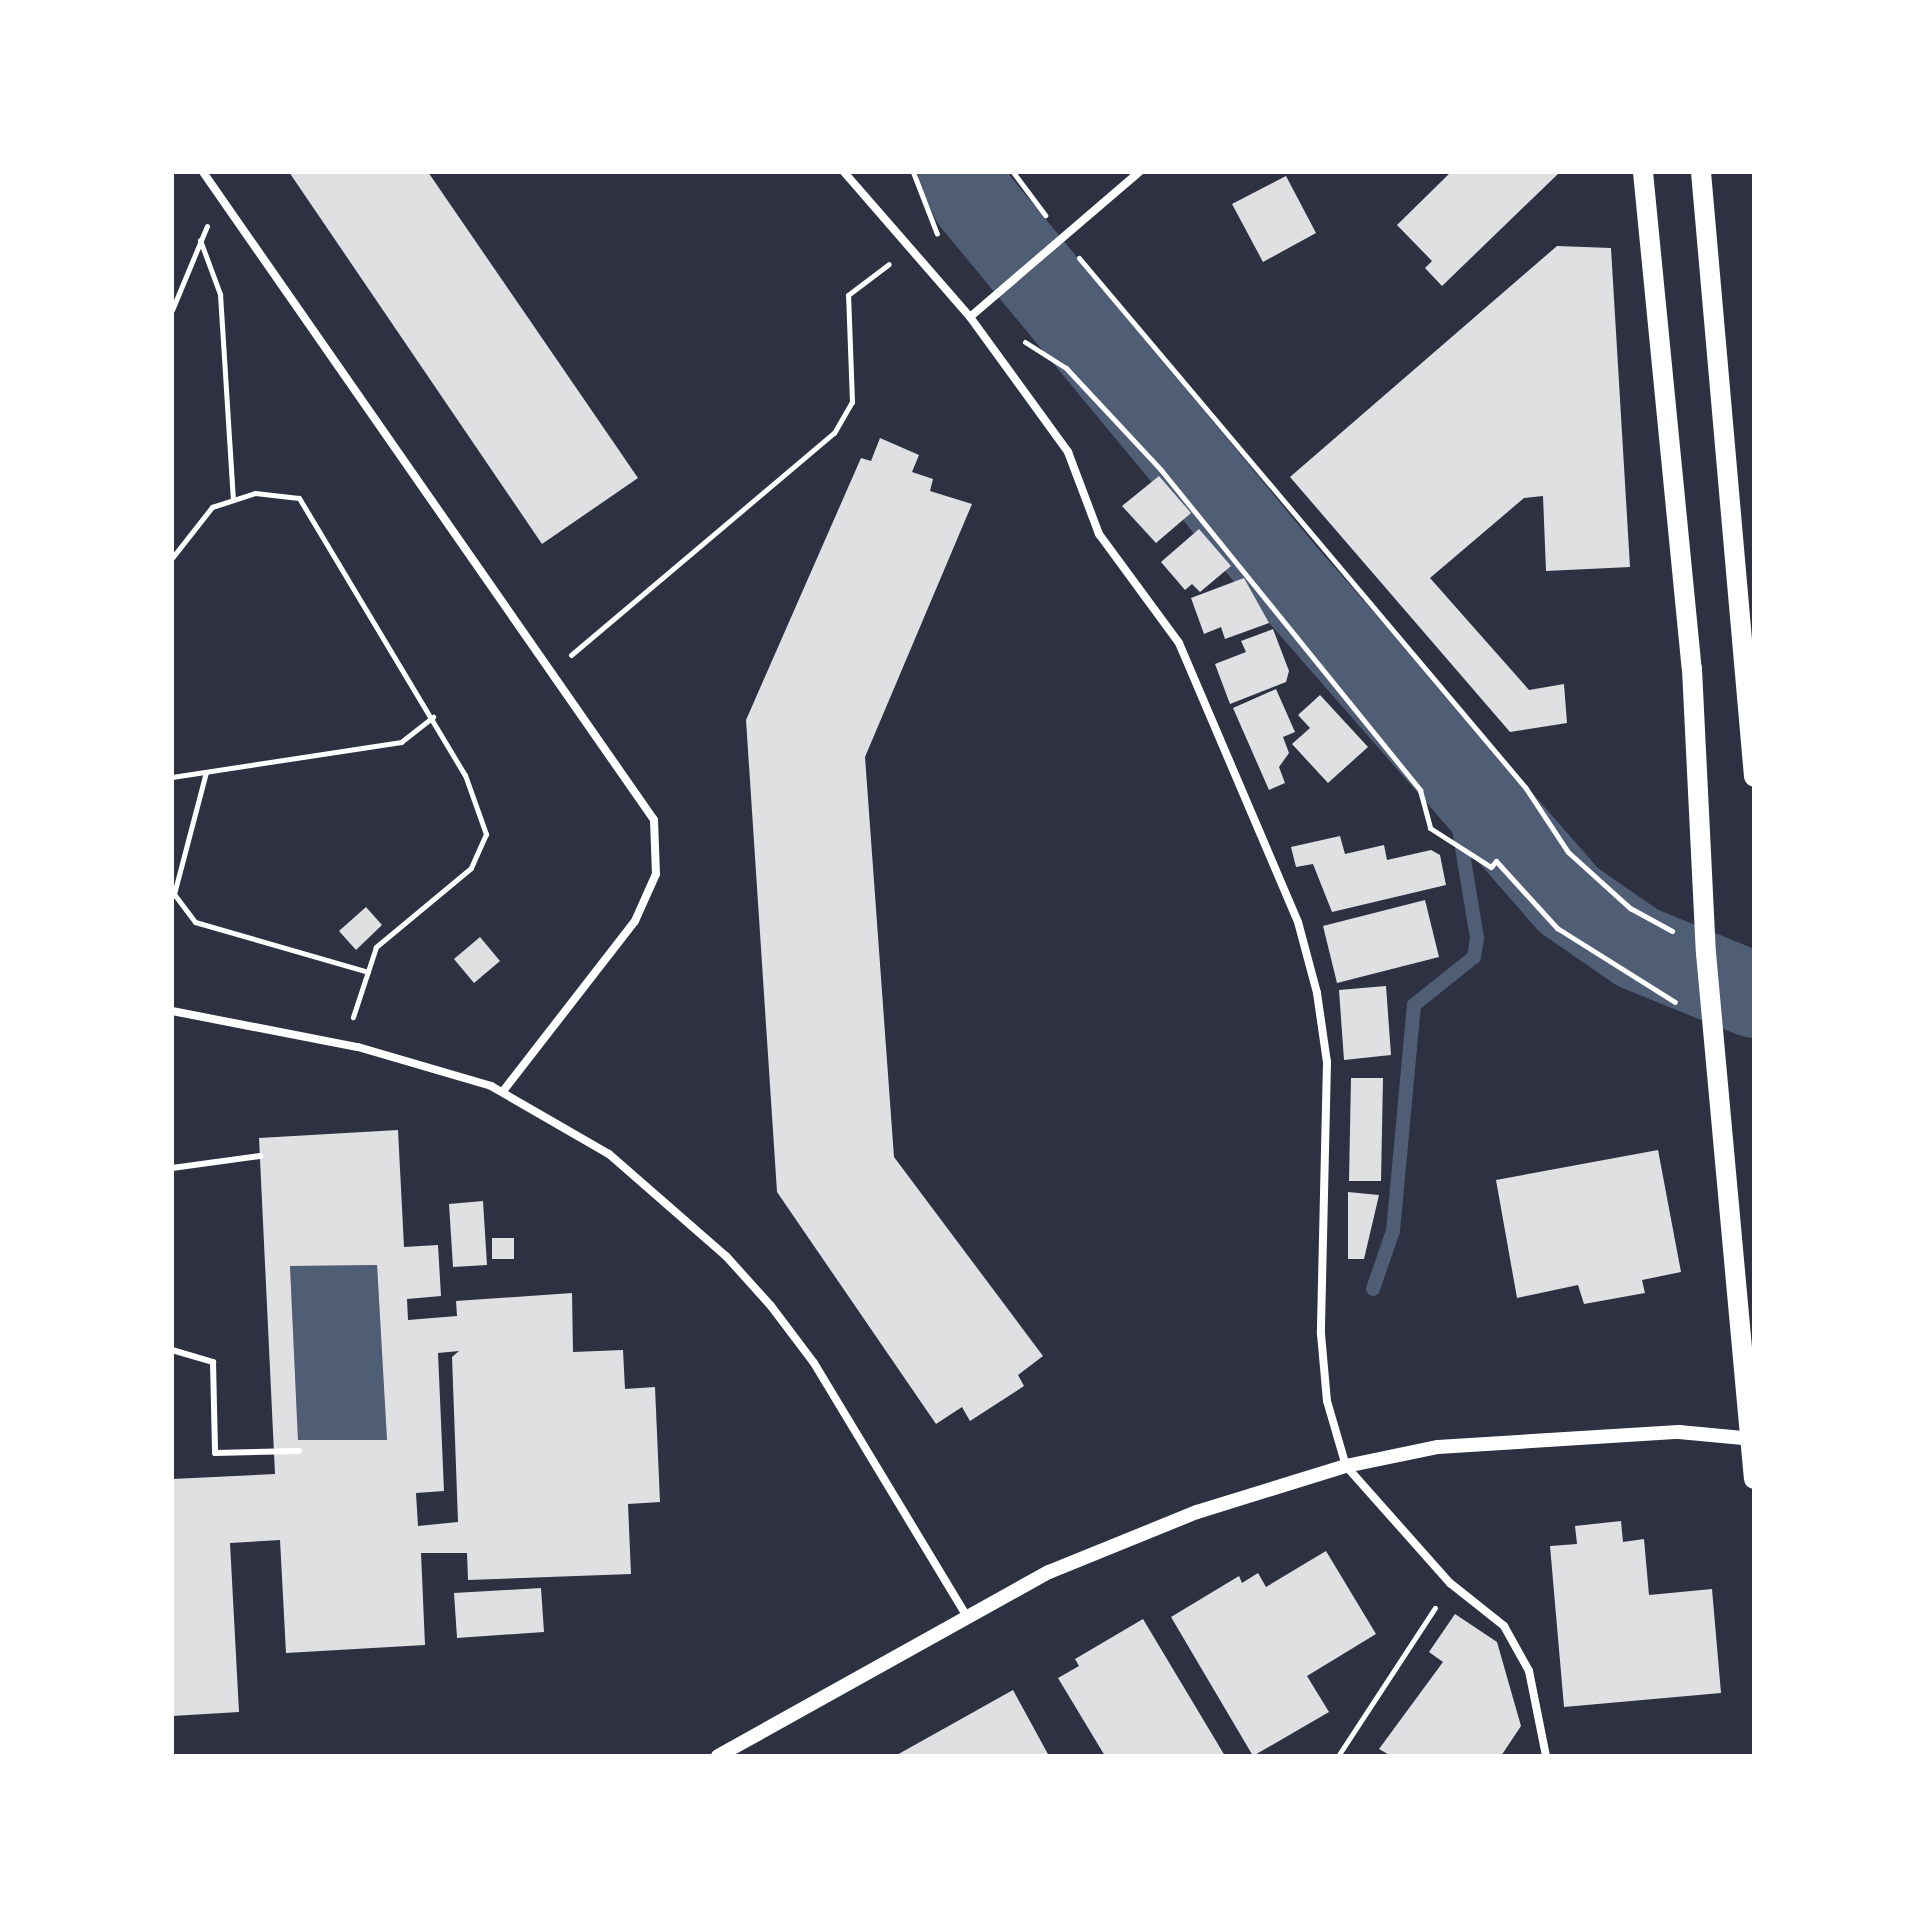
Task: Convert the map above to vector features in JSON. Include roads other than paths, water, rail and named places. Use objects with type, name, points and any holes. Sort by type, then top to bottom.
[{"type":"main road","points":[[1643,172],[1692,669],[1706,953],[1754,1479]]},
{"type":"main road","points":[[1701,172],[1754,777]]},
{"type":"street","points":[[203,172],[654,820],[656,874],[635,921],[503,1091]]},
{"type":"street","points":[[844,172],[970,317],[1068,452],[1099,534],[1179,643],[1298,922],[1327,1062],[1321,1334],[1327,1401],[1346,1466],[1450,1583],[1510,1637],[1533,1684],[1546,1756]]},
{"type":"street","points":[[970,317],[1139,172]]},
{"type":"street","points":[[172,1011],[344,1044],[503,1091],[609,1154],[726,1256],[771,1306],[814,1363],[966,1615]]},
{"type":"street","points":[[718,1756],[966,1615],[1197,1512],[1346,1466],[1438,1447],[1679,1432],[1752,1438]]},
{"type":"lane","points":[[172,1168],[260,1156]]},
{"type":"lane","points":[[172,1350],[213,1362],[215,1453],[299,1451]]},
{"type":"water","points":[[377,1265],[387,1440],[298,1440],[290,1266]]},
{"type":"waterway","points":[[961,172],[974,200],[1279,569],[1570,901],[1638,948],[1754,995]]},
{"type":"waterway","points":[[1373,1289],[1393,1231],[1414,1005],[1474,957],[1477,938],[1449,769]]}]
